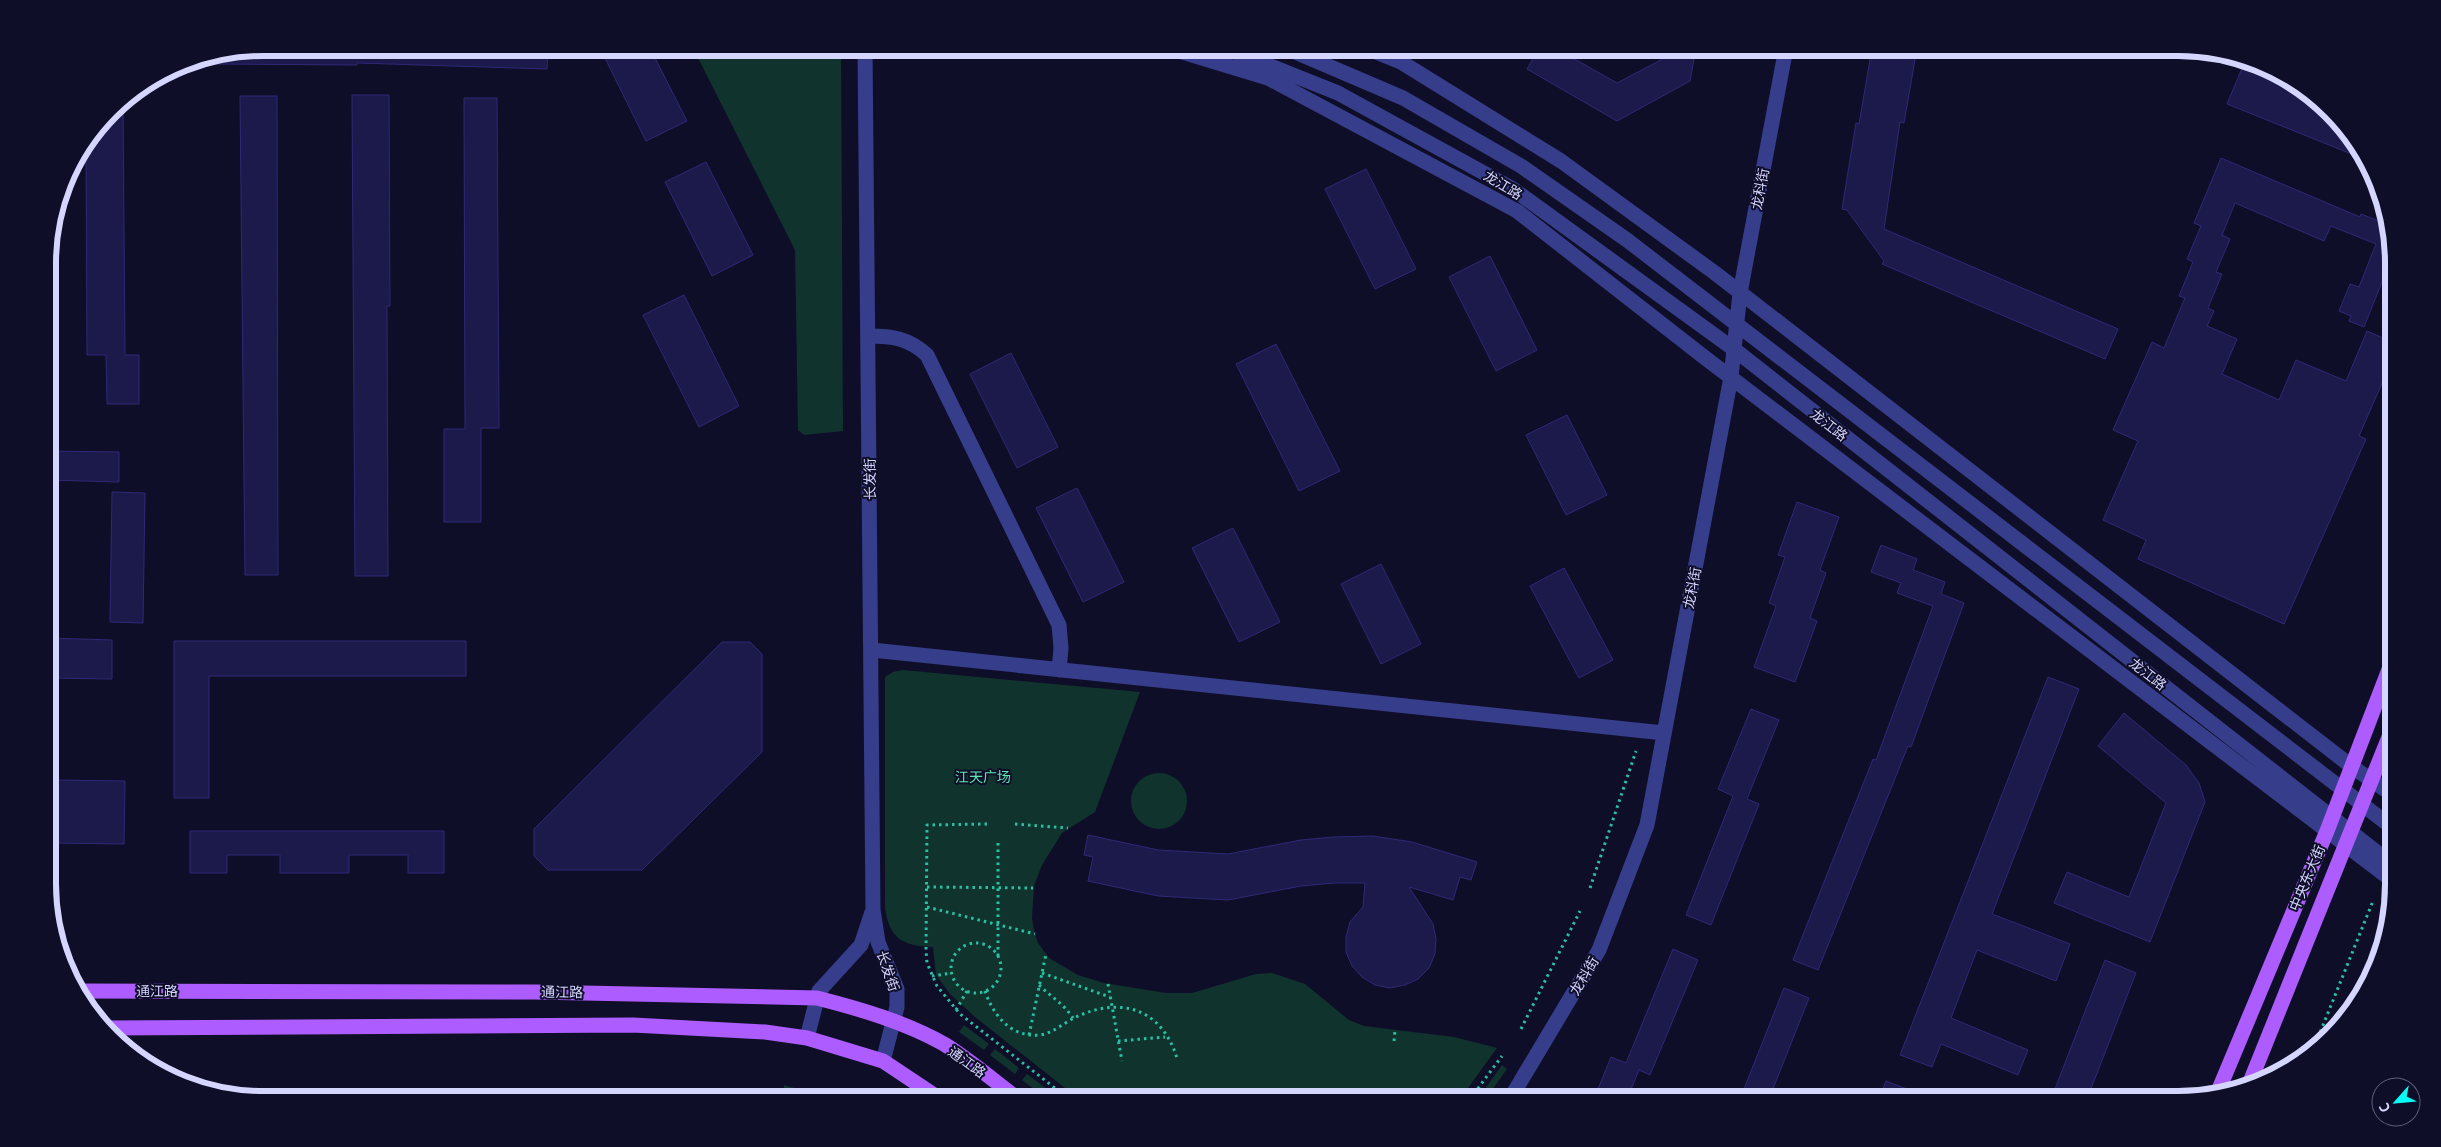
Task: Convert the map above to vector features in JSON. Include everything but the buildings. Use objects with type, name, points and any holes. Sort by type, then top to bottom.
[{"type":"main road","name":"中央东大街","points":[[2220,1087],[2329,824],[2385,680]]},
{"type":"main road","points":[[2253,1077],[2385,747]]},
{"type":"main road","name":"通江路","points":[[86,991],[535,992],[817,998],[893,1021],[942,1044],[1007,1091]]},
{"type":"main road","points":[[115,1028],[632,1026],[765,1032],[807,1038],[883,1061],[928,1091]]},
{"type":"street","name":"长发街","points":[[866,56],[873,910],[878,942],[897,990],[897,1007],[883,1061]]},
{"type":"street","points":[[1195,56],[1268,78],[1517,211],[1731,378],[2329,824]]},
{"type":"street","name":"龙江路","points":[[1245,56],[1338,93],[1512,189],[1735,350],[2329,824],[2349,839],[2385,860]]},
{"type":"street","name":"龙江路","points":[[1305,56],[1403,98],[1521,166],[1628,240],[2385,822]]},
{"type":"street","points":[[1386,56],[1401,62],[1561,161],[1740,292],[2351,766],[2385,789]]},
{"type":"street","name":"龙科街","points":[[1515,1091],[1599,950],[1647,825],[1731,378],[1738,326],[1740,292],[1784,56]]},
{"type":"street","points":[[868,336],[903,338],[916,345],[927,355],[1059,625],[1061,648],[1059,670]]},
{"type":"street","points":[[872,650],[1664,733]]},
{"type":"street","points":[[2349,839],[2385,873]]},
{"type":"street","name":"长发街","points":[[807,1038],[820,991],[861,945],[873,910]]},
{"type":"path","points":[[1590,888],[1636,751]]},
{"type":"path","points":[[988,824],[928,825],[926,951],[932,976],[948,1002],[956,1010],[988,1038],[1058,1091]]},
{"type":"path","points":[[1015,824],[1068,828]]},
{"type":"path","points":[[998,840],[998,957],[1001,967],[1000,975],[996,983],[985,991],[974,993],[958,985],[952,973],[954,956],[966,946],[981,944],[988,946],[998,957]]},
{"type":"path","points":[[927,887],[1033,888]]},
{"type":"path","points":[[2319,1034],[2373,902]]},
{"type":"path","points":[[927,907],[1035,934]]},
{"type":"path","points":[[1521,1029],[1580,911]]},
{"type":"path","points":[[1029,1035],[1046,954]]},
{"type":"path","points":[[932,976],[952,973]]},
{"type":"path","points":[[1042,973],[1110,997]]},
{"type":"path","points":[[1108,984],[1122,1061]]},
{"type":"path","points":[[1039,986],[1053,999],[1062,1003],[1073,1018]]},
{"type":"path","points":[[956,1010],[967,991]]},
{"type":"path","points":[[985,991],[990,1007],[1001,1021],[1014,1030],[1029,1035],[1041,1036],[1095,1008],[1112,1006],[1130,1007],[1147,1014],[1166,1037],[1177,1058]]},
{"type":"path","points":[[1394,1030],[1394,1042]]},
{"type":"path","points":[[1118,1042],[1166,1037]]},
{"type":"path","points":[[1476,1091],[1502,1056]]},
{"type":"green space","points":[[697,56],[841,56],[843,431],[804,435],[798,430],[795,250]]},
{"type":"green space","name":"江天广场","points":[[903,670],[1140,692],[1095,812],[1062,833],[1042,865],[1034,886],[1032,918],[1034,931],[1038,943],[1049,958],[1078,975],[1104,983],[1166,993],[1192,993],[1256,974],[1272,973],[1305,984],[1349,1020],[1364,1026],[1454,1037],[1497,1048],[1466,1091],[1069,1091],[975,1017],[950,994],[936,975],[933,947],[913,945],[899,939],[890,927],[885,907],[885,677],[893,672]]},
{"type":"green space","points":[[1153,773],[1165,773],[1179,781],[1187,795],[1185,812],[1179,821],[1165,829],[1153,829],[1143,824],[1136,817],[1131,807],[1131,795],[1136,785],[1143,778]]},
{"type":"green space","points":[[964,1025],[989,1044],[984,1050],[959,1032]]},
{"type":"green space","points":[[995,1049],[1019,1068],[1015,1074],[990,1055]]},
{"type":"green space","points":[[1502,1065],[1507,1069],[1491,1091],[1483,1091]]},
{"type":"green space","points":[[1027,1074],[1050,1091],[1036,1091],[1022,1080]]},
{"type":"green space","points":[[784,1085],[805,1091],[784,1091]]}]
